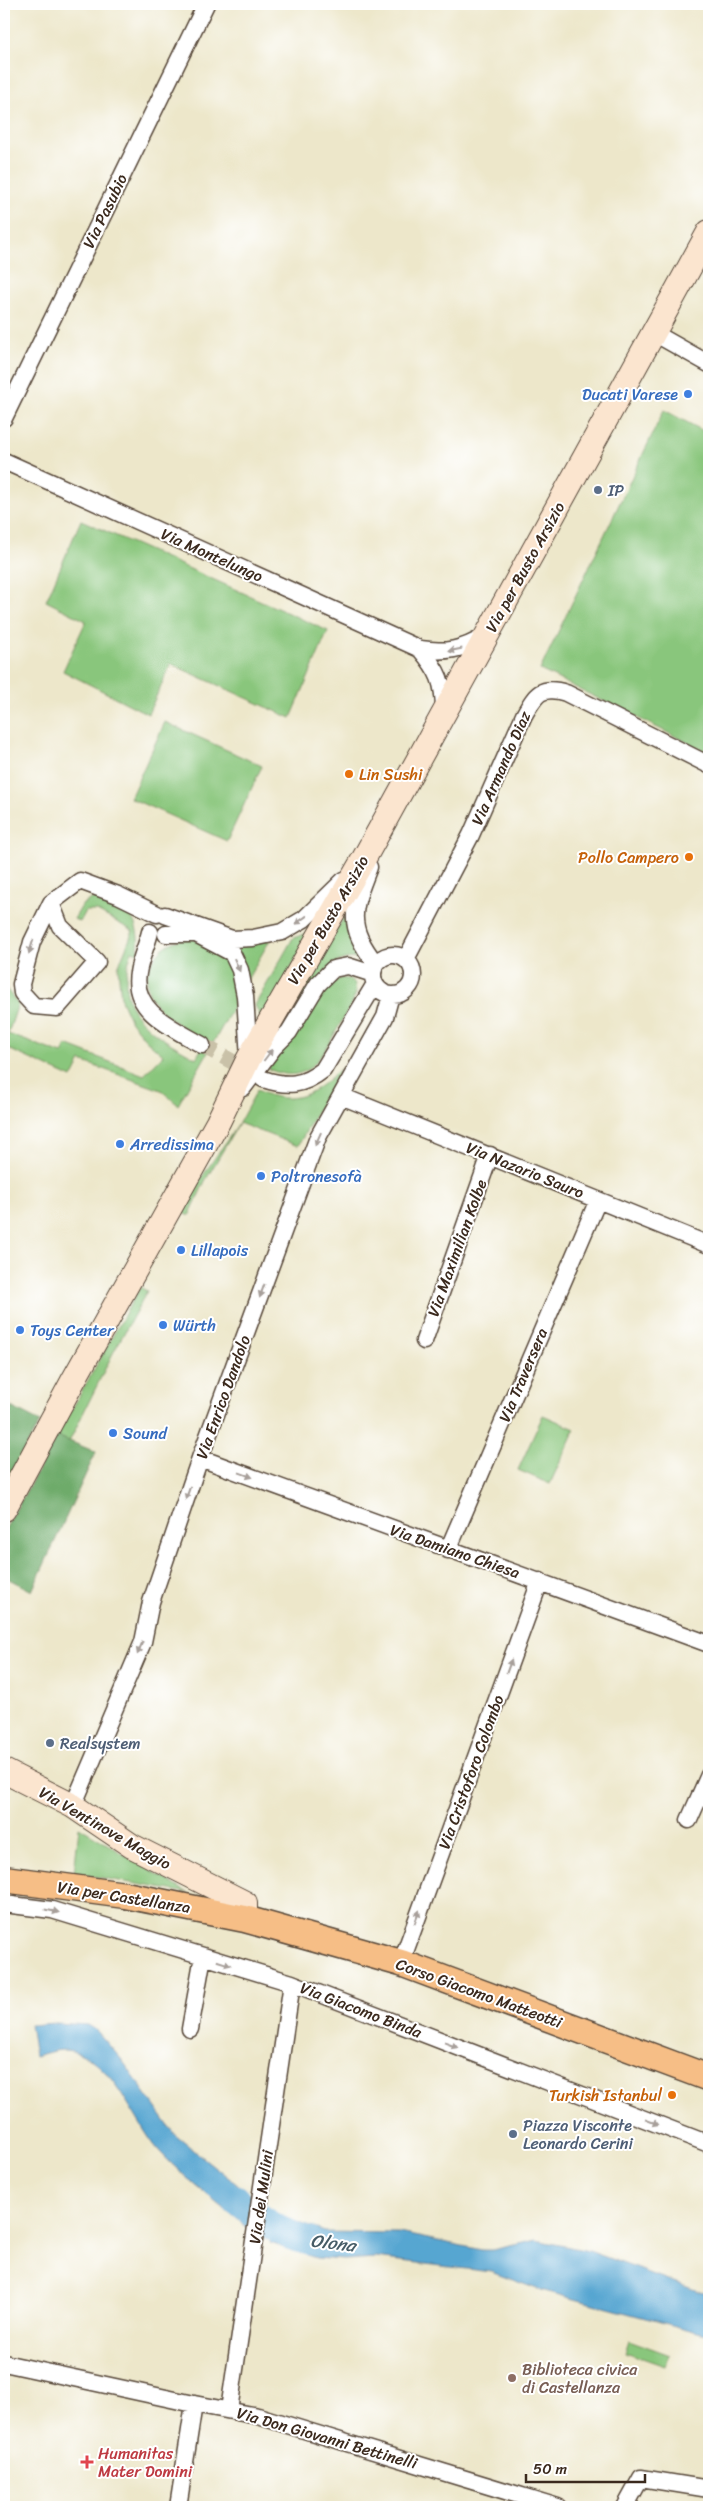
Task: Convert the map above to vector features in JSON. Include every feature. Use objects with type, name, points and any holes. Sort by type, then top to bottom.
[{"type":"main road","name":"Via per Busto Arsizio","points":[[4,1509],[74,1379],[218,1122],[249,1058],[362,862],[394,800],[709,232]]},
{"type":"main road","name":"Via Ventinove Maggio","points":[[4,1772],[73,1806],[132,1846],[246,1902],[245,1919]]},
{"type":"main road","name":"Via per Castellanza","points":[[4,1879],[125,1895],[245,1919]]},
{"type":"main road","name":"Corso Giacomo Matteotti","points":[[245,1919],[400,1963],[709,2078]]},
{"type":"street","name":"Via Pasubio","points":[[4,418],[206,4]]},
{"type":"street","points":[[654,333],[709,364]]},
{"type":"street","name":"Via Montelungo","points":[[4,461],[420,649],[438,652],[453,651],[469,646],[486,635]]},
{"type":"street","name":"Via Montelungo","points":[[420,649],[433,664],[441,679],[444,712]]},
{"type":"street","name":"Via Armando Diaz","points":[[406,959],[471,836],[524,715],[533,699],[542,692],[552,689],[566,693],[709,766]]},
{"type":"street","points":[[263,1079],[280,1084],[297,1084],[311,1079],[323,1070],[375,974],[387,956],[400,956],[406,959],[413,971],[411,985],[400,994],[391,995],[379,990],[375,974],[360,943],[355,921],[357,898],[394,800]]},
{"type":"street","points":[[158,926],[232,938],[252,938],[282,932],[304,919],[362,862]]},
{"type":"street","points":[[51,902],[60,926],[97,962],[57,1008],[34,1006],[22,993],[20,984],[32,942],[51,902],[80,881],[118,895],[158,926],[196,934],[217,943],[232,953],[240,970],[245,996],[249,1058]]},
{"type":"street","points":[[158,926],[144,954],[138,974],[140,994],[147,1009],[159,1020],[202,1045]]},
{"type":"street","points":[[218,1122],[274,1047],[289,1032],[318,984],[334,969],[348,966],[375,974]]},
{"type":"street","name":"Via Enrico Dandolo","points":[[73,1806],[143,1642],[151,1602],[200,1458],[318,1137],[385,1017],[391,995]]},
{"type":"street","name":"Via Nazario Sauro","points":[[341,1096],[709,1245]]},
{"type":"street","name":"Via Maximilian Kolbe","points":[[424,1341],[490,1156]]},
{"type":"street","name":"Via Traversera","points":[[448,1550],[598,1200]]},
{"type":"street","name":"Via Damiano Chiesa","points":[[200,1458],[709,1644]]},
{"type":"street","name":"Via Cristoforo Colombo","points":[[400,1963],[540,1581]]},
{"type":"street","points":[[689,1820],[709,1775]]},
{"type":"street","name":"Via Giacomo Binda","points":[[4,1904],[52,1910],[292,1983],[709,2144]]},
{"type":"street","points":[[190,2029],[203,1956]]},
{"type":"street","name":"Via dei Mulini","points":[[228,2410],[260,2208],[292,1983]]},
{"type":"street","name":"Via Don Giovanni Bettinelli","points":[[4,2362],[194,2404],[258,2416],[558,2507]]},
{"type":"street","points":[[178,2507],[194,2404]]},
{"type":"street","points":[[625,2507],[641,2478],[709,2489]]},
{"type":"green space","points":[[664,410],[709,434],[709,753],[540,670]]},
{"type":"green space","points":[[81,520],[328,631],[291,718],[171,664],[148,714],[63,671],[86,621],[46,601]]},
{"type":"green space","points":[[165,722],[262,766],[227,841],[130,798]]},
{"type":"green space","points":[[95,897],[116,903],[130,914],[134,922],[137,931],[138,953],[132,951],[127,972],[127,989],[131,1004],[138,1017],[163,1039],[196,1058],[206,1041],[170,1019],[152,999],[147,987],[147,974],[153,960],[162,949],[170,944],[179,940],[191,939],[197,940],[218,951],[234,971],[237,987],[234,1006],[178,1105],[161,1090],[81,1061],[72,1078],[4,1047],[4,986],[18,1004],[8,1034],[62,1054],[66,1045],[144,1075],[163,1055],[146,1040],[131,1022],[121,1000],[118,967],[133,931],[97,911],[86,911],[80,922],[74,919],[83,904]]},
{"type":"green space","points":[[345,915],[351,943],[360,959],[349,958],[332,965],[318,980],[300,1005],[292,1009]]},
{"type":"green space","points":[[311,932],[262,1021],[255,1005],[293,938]]},
{"type":"green space","points":[[270,940],[247,980],[230,943]]},
{"type":"green space","points":[[341,978],[349,979],[355,984],[356,994],[322,1055],[308,1069],[301,1073],[292,1075],[268,1069],[311,1005],[332,984]]},
{"type":"green space","points":[[341,1068],[298,1146],[239,1123],[257,1090],[282,1098],[303,1096],[322,1085]]},
{"type":"green space","points":[[239,1123],[205,1181],[189,1216],[181,1212],[197,1184]]},
{"type":"green space","points":[[140,1287],[147,1291],[111,1357],[69,1442],[57,1436]]},
{"type":"green space","points":[[11,1407],[40,1422],[4,1486],[4,1421]]},
{"type":"green space","points":[[543,1415],[575,1429],[550,1484],[518,1470]]},
{"type":"green space","points":[[57,1436],[96,1452],[32,1591],[7,1578],[4,1583],[4,1531]]},
{"type":"green space","points":[[79,1827],[188,1893],[74,1873]]},
{"type":"green space","points":[[629,2340],[670,2355],[665,2366],[625,2352]]},
{"type":"water","points":[[56,2023],[88,2025],[96,2030],[122,2060],[175,2135],[253,2197],[248,2228],[192,2182],[161,2153],[151,2141],[122,2094],[100,2067],[87,2057],[67,2050],[35,2056],[30,2025]]},
{"type":"water","points":[[274,2214],[325,2232],[399,2233],[482,2250],[492,2250],[536,2240],[589,2251],[709,2295],[709,2335],[537,2289],[491,2272],[376,2258],[344,2260],[316,2258],[270,2243]]},
{"type":"waterway","name":"Olona","points":[[235,2199],[269,2224],[297,2238],[308,2241]]},
{"type":"tunnel","points":[[202,1045],[253,1073]]},
{"type":"place","name":"Ducati Varese","points":[[688,394]]},
{"type":"place","name":"IP","points":[[598,490]]},
{"type":"place","name":"Lin Sushi","points":[[349,774]]},
{"type":"place","name":"Pollo Campero","points":[[689,857]]},
{"type":"place","name":"Arredissima","points":[[120,1144]]},
{"type":"place","name":"Poltronesofà","points":[[261,1176]]},
{"type":"place","name":"Lillapois","points":[[181,1250]]},
{"type":"place","name":"Würth","points":[[163,1325]]},
{"type":"place","name":"Toys Center","points":[[20,1330]]},
{"type":"place","name":"Sound","points":[[113,1433]]},
{"type":"place","name":"Realsystem","points":[[50,1743]]},
{"type":"place","name":"Turkish Istanbul","points":[[672,2095]]},
{"type":"place","name":"Piazza Visconte Leonardo Cerini","points":[[513,2134]]},
{"type":"place","name":"Biblioteca civica di Castellanza","points":[[512,2378]]},
{"type":"place","name":"Humanitas Mater Domini","points":[[87,2462]]}]
